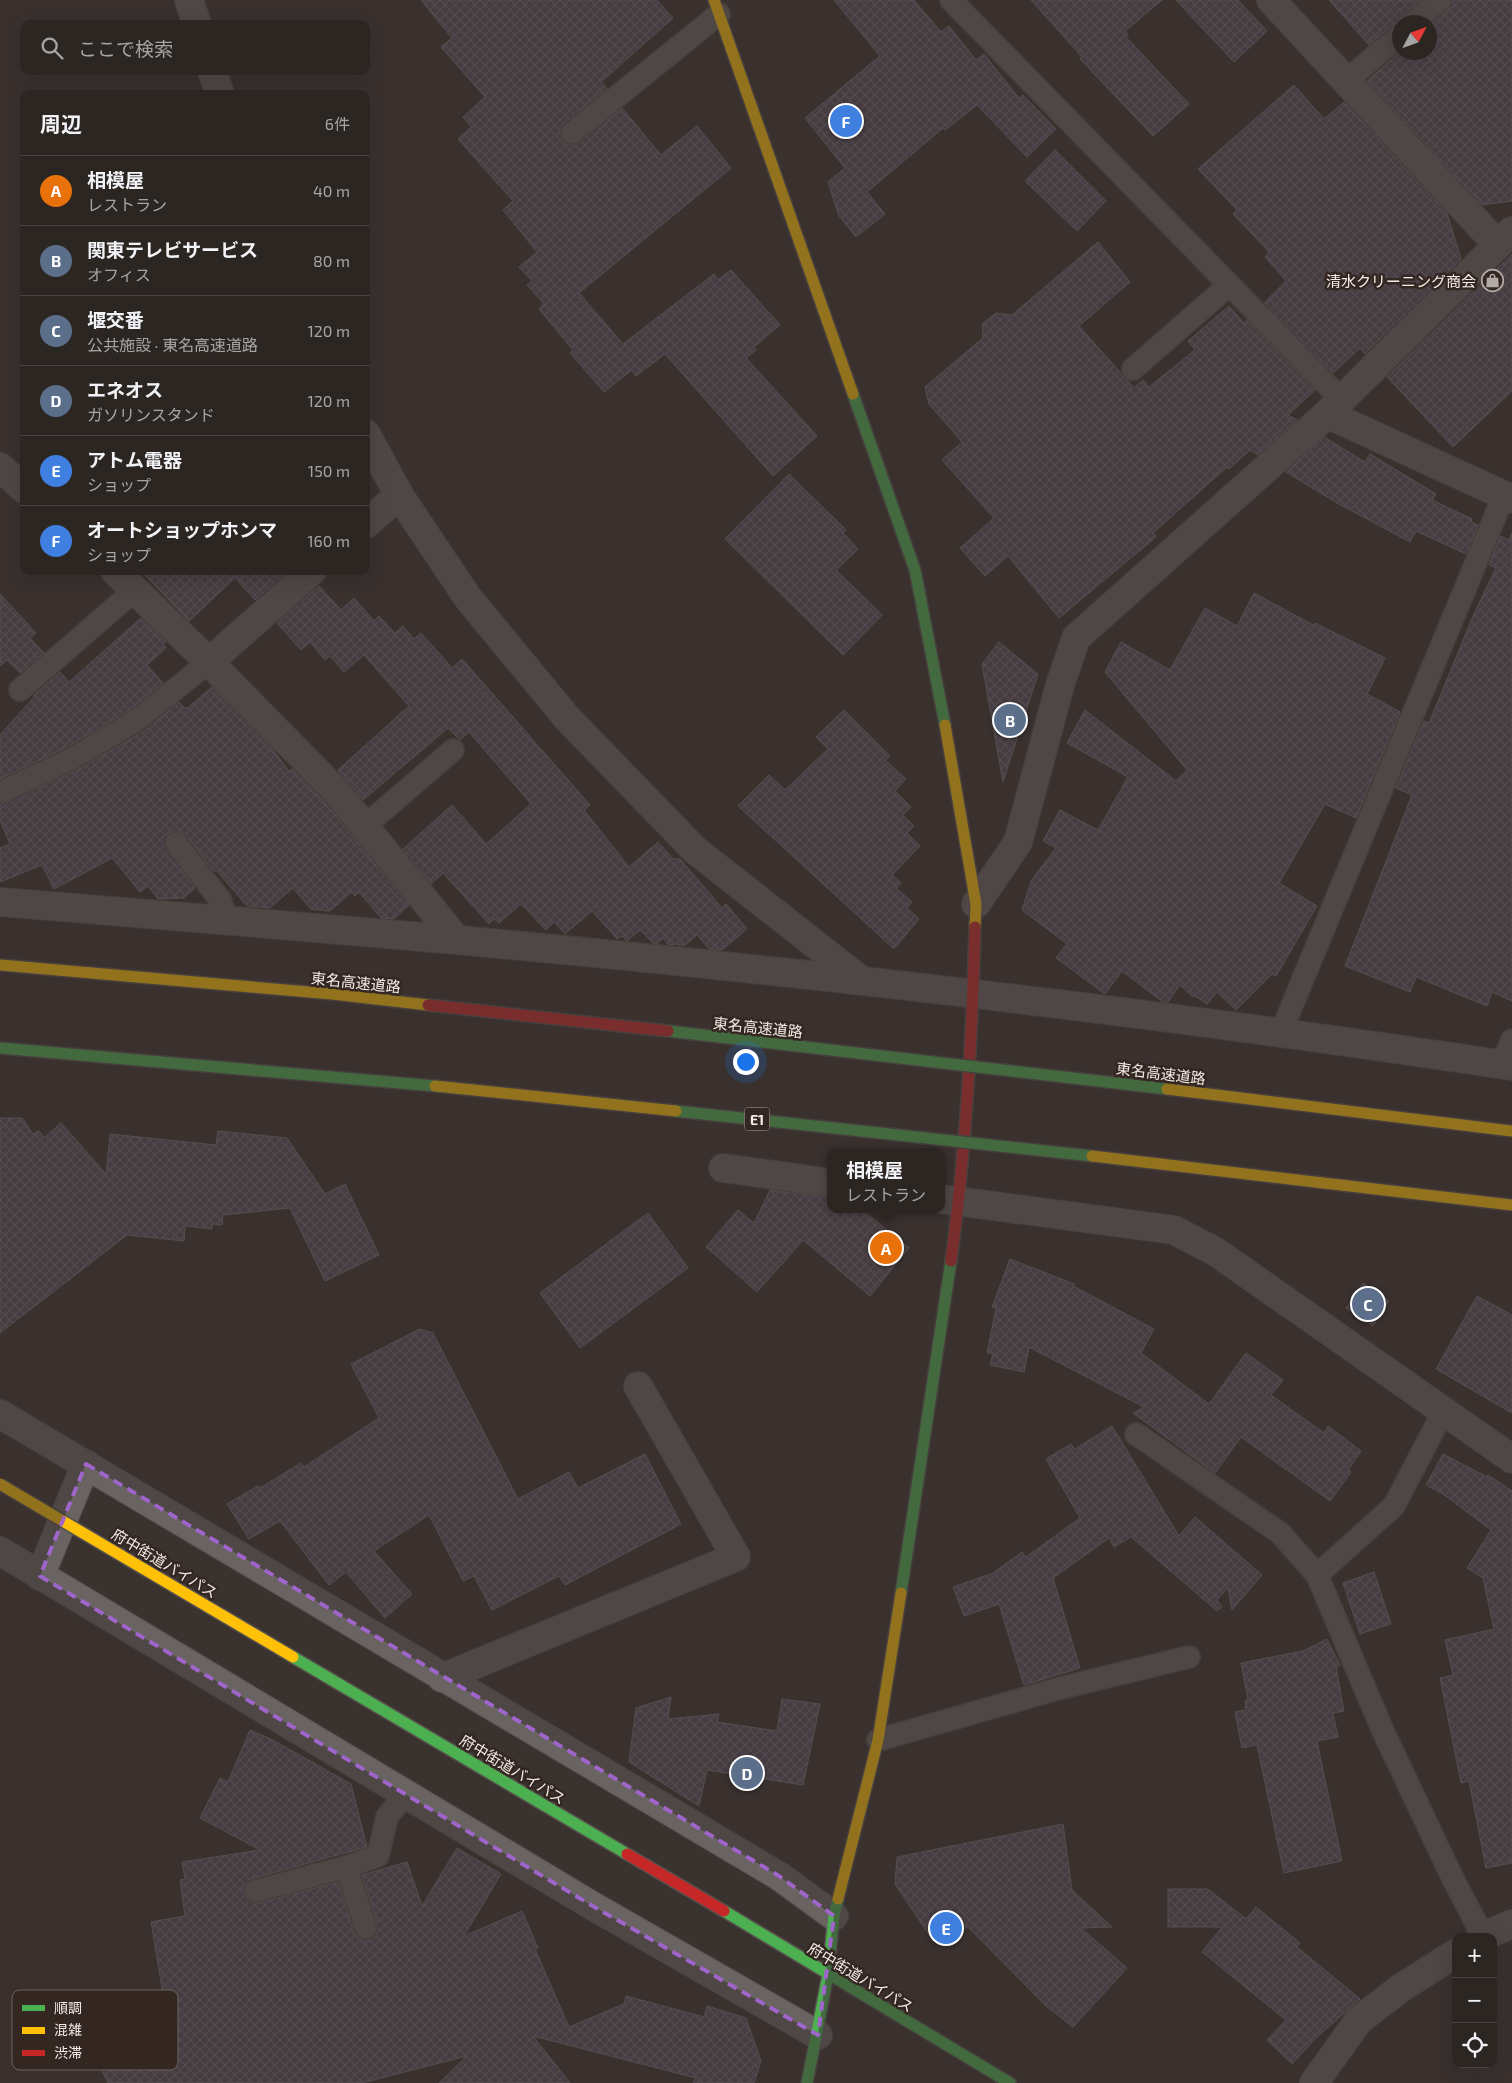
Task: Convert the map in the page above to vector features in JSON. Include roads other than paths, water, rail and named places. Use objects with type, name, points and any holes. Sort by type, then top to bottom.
[{"type":"main road","points":[[716,7],[915,570],[950,749],[976,904],[973,995],[950,1200],[932,1398],[878,1740],[834,1916],[828,1976],[818,2035],[807,2083]]},
{"type":"main road","name":"東名高速道路","points":[[0,965],[362,998],[996,1068],[1512,1131]]},
{"type":"main road","name":"E1","points":[[0,1048],[327,1075],[937,1138],[1512,1205]]},
{"type":"main road","name":"府中街道バイパス","points":[[0,1484],[724,1911],[828,1976],[1010,2083]]},
{"type":"street","points":[[189,0],[195,20]]},
{"type":"street","points":[[976,904],[1018,842],[1060,685],[1076,638],[1334,406],[1504,238],[1346,81],[1271,0]]},
{"type":"street","points":[[213,75],[219,90]]},
{"type":"street","points":[[1334,406],[1508,497]]},
{"type":"street","points":[[370,441],[399,495],[468,598],[567,718],[696,850],[862,981]]},
{"type":"street","points":[[370,520],[399,495]]},
{"type":"street","points":[[119,575],[209,662],[334,789],[458,940]]},
{"type":"street","points":[[209,662],[307,575]]},
{"type":"street","points":[[0,902],[458,940],[862,981],[1281,1032],[1509,1057]]},
{"type":"street","points":[[723,1168],[827,1182]]},
{"type":"street","points":[[950,1200],[1174,1230],[1216,1252],[1512,1459]]},
{"type":"street","points":[[442,1678],[736,1557],[638,1386]]},
{"type":"street","points":[[0,1414],[442,1678],[779,1876],[834,1916]]},
{"type":"street","points":[[40,1576],[86,1464]]},
{"type":"street","points":[[0,1551],[591,1905],[818,2035]]},
{"type":"street","points":[[1490,1933],[1512,1924]]},
{"type":"street","points":[[1314,2083],[1359,2020],[1401,1988],[1452,1956]]},
{"type":"lane","points":[[951,0],[1229,285],[1334,406]]},
{"type":"lane","points":[[1422,15],[1440,0]]},
{"type":"lane","points":[[572,132],[716,7]]},
{"type":"lane","points":[[1346,81],[1392,42]]},
{"type":"lane","points":[[1133,369],[1229,285]]},
{"type":"lane","points":[[1281,1032],[1508,497]]},
{"type":"lane","points":[[20,690],[136,590]]},
{"type":"lane","points":[[0,793],[73,758],[137,720],[209,662]]},
{"type":"lane","points":[[365,826],[453,750]]},
{"type":"lane","points":[[176,843],[221,901],[226,922]]},
{"type":"lane","points":[[1318,1575],[1394,1506],[1443,1412]]},
{"type":"lane","points":[[1136,1434],[1280,1532],[1318,1575],[1387,1739],[1452,1879],[1480,1933]]},
{"type":"lane","points":[[878,1740],[1061,1688],[1189,1657]]},
{"type":"lane","points":[[255,1891],[346,1867],[378,1856],[387,1817],[405,1794]]},
{"type":"lane","points":[[346,1867],[366,1928]]},
{"type":"place","name":"オートショップホンマ","points":[[846,121]]},
{"type":"place","name":"清水クリーニング商会","points":[[1492,281]]},
{"type":"place","name":"関東テレビサービス","points":[[1010,720]]},
{"type":"place","name":"相模屋","points":[[886,1248]]},
{"type":"place","name":"堰交番","points":[[1368,1304]]},
{"type":"place","name":"エネオス","points":[[747,1773]]},
{"type":"place","name":"アトム電器","points":[[946,1928]]}]
